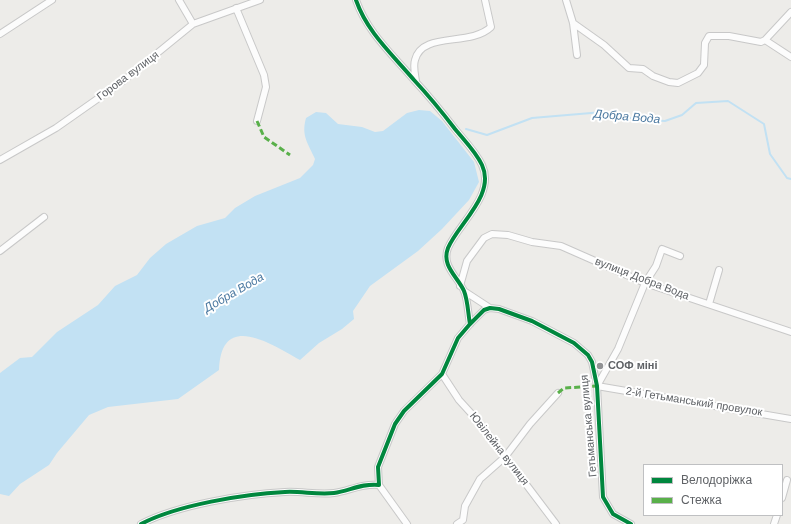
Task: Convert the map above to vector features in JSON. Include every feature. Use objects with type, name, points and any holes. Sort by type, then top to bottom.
[{"type":"street","points":[[0,34],[52,0]]},
{"type":"street","points":[[179,0],[193,24]]},
{"type":"street","name":"Горова вулиця","points":[[0,160],[56,128],[105,94],[193,24],[260,0]]},
{"type":"street","points":[[356,0],[368,27],[416,81],[470,147],[482,165],[486,177],[477,205],[447,250],[446,260],[452,275],[462,289],[490,308]]},
{"type":"street","points":[[416,81],[415,60],[421,48],[428,44],[464,39],[483,32],[491,27],[485,0]]},
{"type":"street","points":[[566,0],[573,23],[577,55]]},
{"type":"street","points":[[236,8],[264,75],[266,87],[257,121]]},
{"type":"street","points":[[573,23],[604,45],[629,68],[643,69],[653,76],[669,82],[678,83],[698,73],[704,65],[705,43],[710,36],[728,36],[761,42],[766,40],[791,12]]},
{"type":"street","points":[[766,40],[791,57]]},
{"type":"street","points":[[0,251],[44,217]]},
{"type":"street","name":"вулиця Добра Вода","points":[[462,289],[467,262],[484,238],[492,234],[508,235],[532,242],[561,246],[645,282],[791,332]]},
{"type":"street","points":[[597,386],[618,349],[645,282],[656,266],[662,249],[680,256]]},
{"type":"street","points":[[709,304],[719,270]]},
{"type":"street","points":[[462,289],[470,324]]},
{"type":"street","points":[[407,524],[378,485],[378,467],[395,424],[404,411],[442,374],[458,338],[484,310],[490,308]]},
{"type":"street","name":"Гетьманська вулиця","points":[[490,308],[512,313],[532,321],[574,344],[588,355],[592,362],[597,386],[603,497],[613,514],[631,524]]},
{"type":"street","name":"Ювілейна вулиця","points":[[442,374],[459,400],[479,422],[556,524]]},
{"type":"street","name":"2-й Гетьманський провулок","points":[[597,386],[791,419]]},
{"type":"street","points":[[457,524],[463,520],[465,506],[480,479],[505,457],[530,424],[558,393]]},
{"type":"street","points":[[783,494],[787,480]]},
{"type":"street","points":[[142,524],[155,516],[243,496],[285,492],[333,493],[368,484],[378,485]]},
{"type":"water","points":[[419,110],[430,111],[442,121],[474,162],[479,182],[469,200],[442,229],[418,251],[370,286],[353,311],[354,319],[342,329],[319,343],[300,360],[262,340],[249,336],[238,336],[228,341],[222,352],[219,370],[178,399],[108,407],[89,415],[57,453],[49,465],[20,484],[9,496],[0,494],[0,373],[20,358],[32,357],[57,332],[98,305],[115,286],[137,275],[150,258],[166,244],[197,226],[225,218],[235,208],[255,196],[300,178],[313,165],[315,159],[305,135],[304,130],[306,118],[316,112],[326,113],[338,124],[362,127],[375,132],[383,131],[407,113]]},
{"type":"waterway","name":"Добра Вода","points":[[466,129],[487,135],[532,118],[603,112],[635,119],[665,121],[682,115],[696,103],[728,101],[764,124],[770,154],[787,178],[791,179]]},
{"type":"marked path","points":[[257,121],[264,137],[290,155]]},
{"type":"marked path","points":[[558,393],[564,388],[597,386]]},
{"type":"cycle path","points":[[356,0],[373,33],[440,110],[473,151],[482,165],[485,176],[484,187],[480,198],[453,239],[446,254],[448,266],[464,291],[470,324]]},
{"type":"cycle path","points":[[141,524],[173,511],[231,498],[285,492],[322,494],[334,493],[361,486],[379,485],[378,467],[395,424],[404,411],[442,374],[458,338],[484,310],[490,308],[499,309],[532,321],[574,343],[588,355],[592,362],[597,386],[603,497],[613,514],[631,524]]},
{"type":"place","name":"СОФ міні","points":[[600,366]]}]
